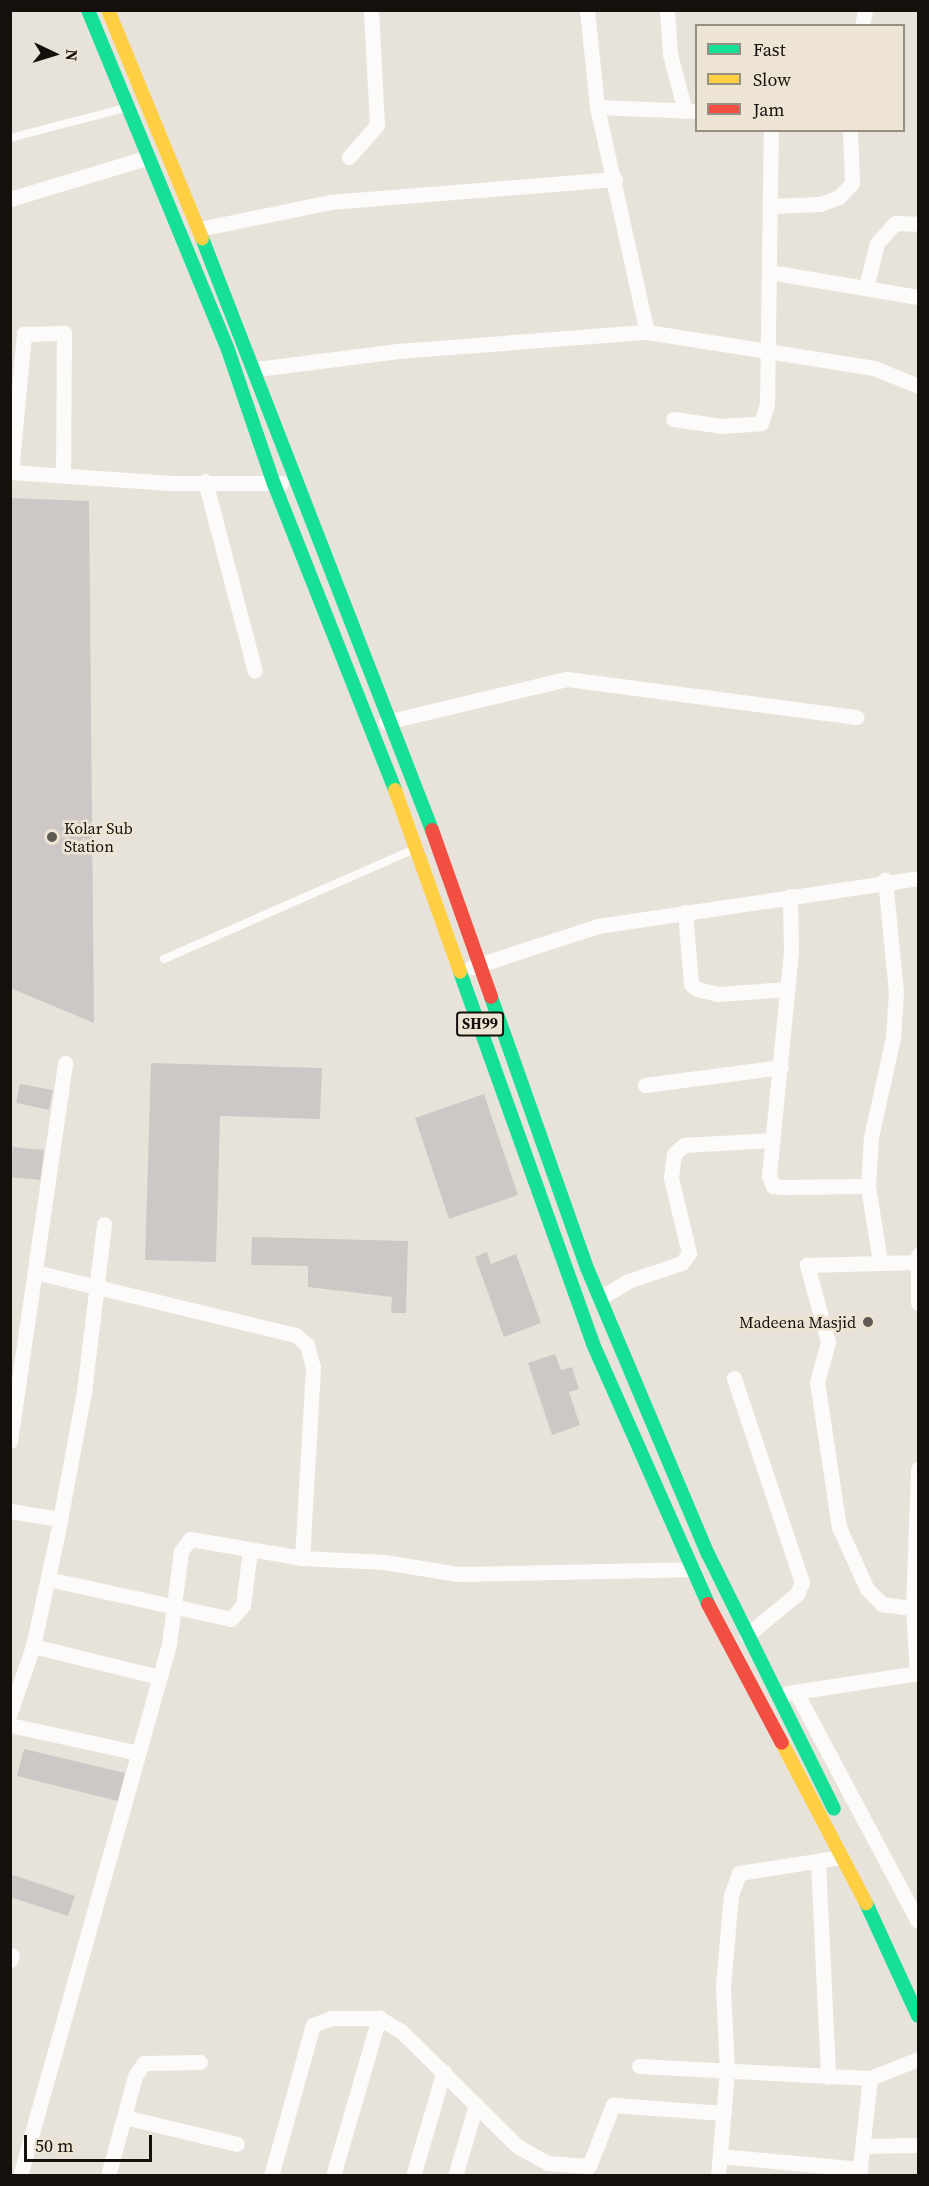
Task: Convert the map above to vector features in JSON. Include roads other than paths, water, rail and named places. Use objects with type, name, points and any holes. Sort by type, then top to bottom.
[{"type":"main road","name":"SH99","points":[[108,10],[257,369],[481,965],[600,1298],[747,1635],[899,1935]]},
{"type":"main road","name":"SH99","points":[[93,12],[126,107],[228,350],[274,484],[372,728],[461,970],[593,1344],[690,1569],[758,1703],[841,1857],[918,2016]]},
{"type":"street","points":[[349,157],[377,125],[370,10]]},
{"type":"street","points":[[587,10],[597,106],[615,179],[647,332]]},
{"type":"street","points":[[597,106],[691,111],[670,54],[667,10]]},
{"type":"street","points":[[674,419],[722,426],[761,423],[770,272],[771,132]]},
{"type":"street","points":[[772,206],[820,204],[845,190],[852,183],[850,132]]},
{"type":"street","points":[[10,199],[146,158]]},
{"type":"street","points":[[199,229],[330,202],[615,179]]},
{"type":"street","points":[[866,287],[877,243],[895,223],[918,224]]},
{"type":"street","points":[[770,272],[918,297]]},
{"type":"street","points":[[257,369],[398,351],[647,332],[767,349],[874,368],[918,386]]},
{"type":"street","points":[[63,474],[64,333],[24,334],[11,472],[274,484],[298,479]]},
{"type":"street","points":[[205,481],[255,671]]},
{"type":"street","points":[[372,728],[390,720],[567,679],[857,717]]},
{"type":"street","points":[[461,970],[598,926],[885,880],[918,878]]},
{"type":"street","points":[[880,1262],[868,1186],[871,1137],[893,1038],[896,992],[885,880]]},
{"type":"street","points":[[790,896],[788,989],[772,1140],[773,1186],[868,1186]]},
{"type":"street","points":[[685,912],[691,984],[697,989],[717,994],[788,989]]},
{"type":"street","points":[[10,1441],[65,1063]]},
{"type":"street","points":[[645,1085],[781,1066]]},
{"type":"street","points":[[600,1298],[628,1281],[682,1263],[689,1253],[671,1178],[674,1154],[684,1145],[772,1140]]},
{"type":"street","points":[[10,1713],[33,1646],[60,1520],[97,1286],[104,1224]]},
{"type":"street","points":[[913,1608],[882,1604],[867,1589],[839,1527],[817,1382],[828,1342],[807,1264],[880,1262],[918,1258],[918,1303]]},
{"type":"street","points":[[35,1272],[296,1335],[307,1345],[314,1368],[302,1558]]},
{"type":"street","points":[[734,1378],[800,1561],[802,1582],[796,1594],[747,1635]]},
{"type":"street","points":[[758,1703],[776,1695],[918,1673],[913,1608],[918,1469]]},
{"type":"street","points":[[10,1511],[60,1520]]},
{"type":"street","points":[[17,2172],[159,1677],[174,1604],[181,1551],[190,1539],[302,1558],[458,1574],[690,1569]]},
{"type":"street","points":[[48,1578],[174,1604],[231,1619],[240,1613],[250,1550]]},
{"type":"street","points":[[33,1646],[159,1677]]},
{"type":"street","points":[[796,1692],[912,1893],[918,1921]]},
{"type":"street","points":[[10,1725],[138,1753]]},
{"type":"street","points":[[718,2175],[727,2072],[723,1986],[731,1895],[739,1873],[769,1864],[818,1862],[841,1857]]},
{"type":"street","points":[[818,1862],[828,2077]]},
{"type":"street","points":[[271,2175],[313,2025],[341,2016],[380,2018],[444,2071],[476,2105],[533,2157],[582,2169],[594,2161],[613,2105],[724,2113]]},
{"type":"street","points":[[333,2175],[380,2018]]},
{"type":"street","points":[[639,2066],[870,2078],[918,2060]]},
{"type":"street","points":[[108,2175],[124,2117],[144,2063],[200,2062]]},
{"type":"street","points":[[413,2175],[444,2071]]},
{"type":"street","points":[[720,2156],[859,2172],[870,2078]]},
{"type":"street","points":[[455,2175],[476,2105]]},
{"type":"street","points":[[124,2117],[237,2144]]},
{"type":"street","points":[[863,2146],[918,2145]]},
{"type":"lane","points":[[10,138],[126,107]]},
{"type":"lane","points":[[164,958],[416,848]]},
{"type":"place","name":"Kolar Sub Station","points":[[52,837]]},
{"type":"place","name":"Madeena Masjid","points":[[868,1322]]}]
